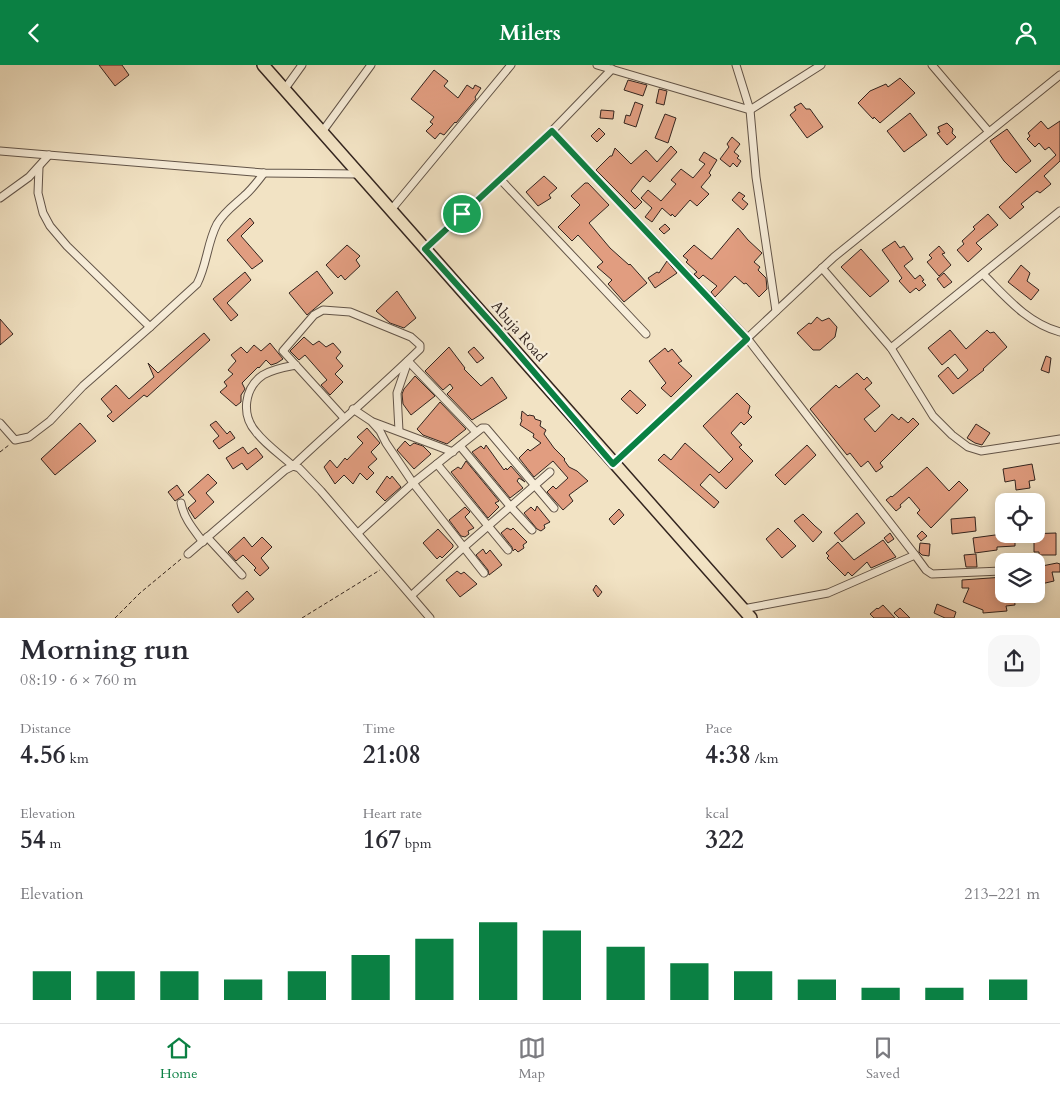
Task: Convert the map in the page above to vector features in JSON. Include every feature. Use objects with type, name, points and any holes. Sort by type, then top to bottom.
[{"type":"main road","name":"Abuja Road","points":[[263,65],[502,335],[613,464],[751,618]]},
{"type":"street","points":[[284,90],[302,65]]},
{"type":"street","points":[[322,132],[371,65]]},
{"type":"street","points":[[390,210],[511,65]]},
{"type":"street","points":[[597,65],[750,110],[821,65]]},
{"type":"street","points":[[736,65],[750,110],[756,177],[776,311]]},
{"type":"street","points":[[932,65],[989,132]]},
{"type":"street","points":[[425,249],[552,131],[612,69]]},
{"type":"street","points":[[613,464],[822,269],[1060,75]]},
{"type":"street","points":[[552,131],[747,339],[926,570],[932,574],[995,571]]},
{"type":"street","points":[[0,151],[264,173],[358,174]]},
{"type":"street","points":[[0,198],[30,177],[49,155]]},
{"type":"street","points":[[39,167],[38,193],[42,213],[50,226],[66,246],[150,327]]},
{"type":"street","points":[[0,423],[15,440],[29,437],[50,421],[83,386],[197,284],[201,277],[210,240],[217,225],[227,209],[244,196],[264,173]]},
{"type":"street","points":[[500,179],[646,334]]},
{"type":"street","points":[[891,348],[1060,211]]},
{"type":"street","points":[[822,269],[891,348],[933,416],[952,435],[968,447],[981,451],[1060,439]]},
{"type":"street","points":[[982,274],[1020,311],[1046,328],[1060,332]]},
{"type":"street","points":[[188,554],[285,470],[293,466],[420,349],[420,345],[411,337],[350,312],[323,310],[314,315],[283,351],[344,418]]},
{"type":"street","points":[[399,431],[397,393],[408,361]]},
{"type":"street","points":[[408,361],[476,432]]},
{"type":"street","points":[[296,365],[275,369],[256,380],[246,403],[246,417],[255,432],[293,466],[299,468],[321,491],[430,618]]},
{"type":"street","points":[[353,409],[371,421],[453,451]]},
{"type":"street","points":[[371,421],[380,431],[413,483],[484,573]]},
{"type":"street","points":[[358,533],[413,483],[482,427],[486,428],[554,508]]},
{"type":"street","points":[[460,445],[510,507],[532,530]]},
{"type":"street","points":[[437,465],[508,550]]},
{"type":"street","points":[[412,595],[487,526],[550,472]]},
{"type":"street","points":[[181,503],[183,513],[205,540],[242,575]]},
{"type":"street","points":[[743,609],[828,593],[915,555]]},
{"type":"path","points":[[0,452],[15,440]]},
{"type":"path","points":[[114,618],[140,593],[188,554]]},
{"type":"path","points":[[302,618],[354,584],[386,566]]},
{"type":"building","points":[[99,65],[122,65],[129,75],[115,86]]},
{"type":"building","points":[[434,70],[448,81],[444,86],[458,98],[467,85],[473,89],[475,85],[481,88],[475,97],[476,99],[456,123],[444,135],[440,133],[435,139],[426,131],[433,124],[430,122],[434,117],[411,99]]},
{"type":"building","points":[[900,78],[915,93],[880,123],[874,117],[873,119],[858,103],[870,91],[886,84],[888,87]]},
{"type":"building","points":[[628,80],[647,85],[643,96],[624,90]]},
{"type":"building","points":[[659,89],[667,91],[664,105],[656,103]]},
{"type":"building","points":[[635,102],[643,105],[636,127],[624,123],[626,115],[630,116]]},
{"type":"building","points":[[801,103],[806,109],[810,109],[823,127],[807,138],[790,115],[796,110],[794,107]]},
{"type":"building","points":[[601,110],[614,111],[613,119],[600,118]]},
{"type":"building","points":[[910,113],[927,135],[904,152],[887,131]]},
{"type":"building","points":[[665,114],[676,118],[668,143],[655,138]]},
{"type":"building","points":[[1041,121],[1048,129],[1060,121],[1060,161],[1044,176],[1051,184],[1040,193],[1037,191],[1021,204],[1024,207],[1010,219],[999,207],[1056,155],[1049,147],[1045,150],[1039,143],[1035,147],[1027,139],[1030,136],[1028,133]]},
{"type":"building","points":[[947,123],[953,129],[952,133],[956,137],[947,145],[937,133],[940,132],[938,127]]},
{"type":"building","points":[[599,128],[605,134],[597,142],[591,136]]},
{"type":"building","points":[[1007,129],[1031,161],[1016,173],[1004,161],[990,141]]},
{"type":"building","points":[[732,137],[740,144],[734,152],[741,161],[737,167],[733,163],[730,167],[720,159],[729,147],[727,144]]},
{"type":"building","points":[[671,146],[677,152],[650,182],[643,176],[631,191],[642,202],[635,209],[596,170],[612,156],[615,148],[631,164],[646,150],[657,162]]},
{"type":"building","points":[[704,152],[717,160],[709,173],[711,175],[701,187],[709,194],[697,206],[690,200],[675,217],[662,208],[652,222],[645,217],[652,208],[641,198],[648,190],[661,201],[676,184],[671,180],[681,169],[693,178],[705,164],[699,160]]},
{"type":"building","points":[[544,176],[557,188],[549,195],[551,198],[538,206],[526,192]]},
{"type":"building","points":[[585,183],[588,183],[609,205],[589,223],[610,248],[630,264],[647,283],[624,302],[608,284],[612,280],[597,267],[603,262],[578,235],[572,241],[558,227],[580,205],[571,196]]},
{"type":"building","points":[[739,192],[745,196],[742,199],[748,204],[743,210],[732,200]]},
{"type":"building","points":[[988,214],[998,225],[976,243],[982,249],[968,262],[957,250],[964,244],[962,241],[975,229],[973,227]]},
{"type":"building","points":[[250,218],[254,223],[241,236],[263,261],[252,269],[227,240]]},
{"type":"building","points":[[665,224],[670,229],[664,234],[659,229]]},
{"type":"building","points":[[738,228],[762,253],[754,262],[760,267],[758,270],[766,278],[767,289],[759,297],[746,283],[744,284],[735,276],[715,297],[711,292],[717,286],[703,275],[699,279],[694,274],[697,272],[686,262],[688,260],[683,256],[694,245],[712,259]]},
{"type":"building","points":[[895,241],[900,248],[904,246],[913,259],[904,266],[915,279],[920,275],[924,280],[922,281],[926,285],[919,291],[916,288],[910,293],[899,281],[902,278],[882,250]]},
{"type":"building","points":[[347,245],[360,256],[356,260],[360,266],[345,280],[341,275],[338,278],[326,265]]},
{"type":"building","points":[[939,246],[945,253],[942,254],[951,265],[939,276],[927,262],[932,258],[929,255]]},
{"type":"building","points":[[861,249],[889,281],[870,297],[841,267]]},
{"type":"building","points":[[667,261],[677,273],[655,288],[648,278],[657,272],[659,273]]},
{"type":"building","points":[[1021,265],[1030,273],[1027,281],[1039,290],[1031,300],[1008,282]]},
{"type":"building","points":[[317,271],[333,293],[307,315],[289,293]]},
{"type":"building","points":[[245,272],[251,280],[227,303],[238,315],[231,321],[213,299]]},
{"type":"building","points":[[944,273],[952,282],[944,288],[937,279]]},
{"type":"building","points":[[397,291],[416,318],[404,328],[390,323],[376,311]]},
{"type":"building","points":[[817,317],[822,321],[829,318],[837,327],[835,337],[820,350],[813,350],[797,333],[809,323],[811,324]]},
{"type":"building","points":[[0,319],[13,334],[0,345]]},
{"type":"building","points":[[950,330],[966,349],[987,330],[990,333],[994,332],[1007,347],[984,370],[953,394],[938,376],[948,367],[958,379],[968,370],[955,354],[942,365],[928,348]]},
{"type":"building","points":[[204,333],[210,340],[147,397],[144,395],[113,422],[107,416],[112,412],[101,399],[116,385],[129,399],[154,377],[148,363],[158,373]]},
{"type":"building","points":[[304,337],[313,345],[319,341],[326,347],[333,343],[341,352],[336,358],[343,366],[335,374],[343,382],[330,395],[321,385],[327,380],[305,355],[299,360],[290,351]]},
{"type":"building","points":[[270,343],[283,359],[271,365],[266,360],[242,383],[245,389],[241,395],[241,402],[236,406],[220,392],[227,386],[224,382],[233,374],[228,370],[236,361],[231,355],[241,347],[247,353],[254,345],[261,351]]},
{"type":"building","points":[[449,347],[464,369],[481,386],[492,377],[507,398],[472,420],[447,394],[453,388],[450,384],[443,390],[425,371]]},
{"type":"building","points":[[474,347],[484,358],[477,363],[468,352]]},
{"type":"building","points":[[665,348],[668,352],[672,349],[682,361],[678,363],[692,376],[671,397],[661,388],[666,383],[649,361]]},
{"type":"building","points":[[1046,356],[1051,358],[1049,373],[1041,370]]},
{"type":"building","points":[[857,373],[864,380],[867,377],[872,383],[865,389],[880,406],[864,419],[875,432],[892,414],[899,420],[901,417],[908,423],[913,418],[919,424],[880,463],[883,467],[876,472],[868,461],[861,467],[850,453],[847,455],[810,409],[836,385],[839,388]]},
{"type":"building","points":[[415,376],[435,396],[411,415],[403,404],[402,394]]},
{"type":"building","points":[[630,390],[646,405],[637,414],[621,399]]},
{"type":"building","points":[[737,393],[750,406],[748,413],[752,417],[744,425],[741,422],[731,433],[742,445],[739,447],[753,461],[726,489],[710,474],[700,485],[719,502],[714,508],[658,460],[664,454],[671,460],[685,443],[719,473],[733,459],[703,426]]},
{"type":"building","points":[[440,402],[466,429],[447,444],[423,435],[417,429]]},
{"type":"building","points":[[522,411],[528,416],[534,416],[535,419],[541,421],[540,426],[546,430],[544,434],[554,448],[565,459],[569,467],[577,471],[588,481],[569,495],[573,501],[563,510],[547,492],[553,486],[556,489],[568,478],[553,461],[534,477],[519,458],[528,449],[530,451],[541,443],[533,437],[534,434],[520,425]]},
{"type":"building","points":[[216,421],[227,434],[230,431],[235,438],[219,449],[213,441],[219,436],[210,425]]},
{"type":"building","points":[[80,423],[96,441],[55,475],[41,459]]},
{"type":"building","points":[[976,424],[990,433],[982,445],[967,438]]},
{"type":"building","points":[[367,428],[380,443],[371,452],[377,459],[368,467],[374,473],[367,480],[360,473],[353,484],[344,475],[335,484],[324,467],[330,460],[337,468],[345,458],[347,460],[363,443],[357,437]]},
{"type":"building","points":[[405,441],[410,446],[414,443],[423,446],[431,454],[414,469],[397,450]]},
{"type":"building","points":[[486,445],[504,470],[511,466],[525,482],[519,478],[517,481],[523,488],[510,498],[472,452],[481,446],[484,449]]},
{"type":"building","points":[[807,445],[816,455],[785,485],[775,475]]},
{"type":"building","points":[[243,447],[248,454],[256,448],[263,457],[247,470],[242,463],[233,469],[226,458]]},
{"type":"building","points":[[466,461],[499,501],[495,503],[499,507],[488,518],[451,472],[458,467],[461,469]]},
{"type":"building","points":[[1032,464],[1035,480],[1029,481],[1030,488],[1016,490],[1015,480],[1005,482],[1003,469]]},
{"type":"building","points":[[927,467],[949,491],[959,481],[968,490],[931,528],[917,513],[920,510],[909,497],[896,511],[886,500]]},
{"type":"building","points":[[208,474],[217,483],[206,493],[214,502],[195,519],[188,508],[196,501],[188,492]]},
{"type":"building","points":[[387,476],[390,479],[392,476],[401,487],[385,501],[376,492]]},
{"type":"building","points":[[177,485],[184,495],[175,501],[168,492]]},
{"type":"building","points":[[537,506],[550,522],[544,525],[545,528],[541,531],[537,529],[524,513],[531,507],[535,511]]},
{"type":"building","points":[[465,507],[470,512],[465,517],[474,528],[468,531],[469,534],[465,537],[461,536],[449,520]]},
{"type":"building","points":[[619,509],[624,515],[614,525],[609,519]]},
{"type":"building","points":[[857,513],[865,523],[842,542],[834,533]]},
{"type":"building","points":[[803,514],[822,532],[813,542],[794,521]]},
{"type":"building","points":[[975,517],[976,531],[952,534],[951,519]]},
{"type":"building","points":[[507,528],[511,530],[513,528],[527,542],[523,545],[524,548],[518,552],[515,549],[513,551],[501,533]]},
{"type":"building","points":[[778,528],[796,546],[782,558],[766,539]]},
{"type":"building","points":[[438,529],[453,547],[442,558],[440,556],[437,559],[423,543]]},
{"type":"building","points":[[922,531],[927,536],[921,541],[917,536]]},
{"type":"building","points":[[890,533],[894,539],[888,543],[884,538]]},
{"type":"building","points":[[1045,533],[1056,533],[1056,555],[1034,552],[1034,543],[1045,543]]},
{"type":"building","points":[[995,535],[995,543],[1015,543],[1015,546],[997,547],[997,550],[975,553],[973,538]]},
{"type":"building","points":[[244,537],[252,547],[262,537],[272,547],[261,558],[269,568],[260,576],[254,570],[256,568],[243,555],[236,561],[228,552]]},
{"type":"building","points":[[883,540],[896,557],[871,568],[867,562],[852,576],[848,572],[845,576],[827,558],[829,556],[826,553],[838,542],[854,560]]},
{"type":"building","points":[[920,543],[930,544],[929,556],[922,555],[919,552]]},
{"type":"building","points":[[483,549],[486,554],[490,550],[502,565],[489,575],[488,570],[476,555]]},
{"type":"building","points":[[976,554],[977,567],[966,567],[964,555]]},
{"type":"building","points":[[1060,564],[1060,572],[1052,572],[1054,581],[1045,583],[1045,565]]},
{"type":"building","points":[[457,571],[461,574],[464,572],[477,584],[460,597],[446,580]]},
{"type":"building","points":[[995,578],[995,603],[1015,603],[1015,605],[1006,606],[1007,611],[983,613],[983,610],[963,602],[969,588],[962,588],[962,580]]},
{"type":"building","points":[[596,585],[602,592],[598,597],[593,590]]},
{"type":"building","points":[[247,591],[254,599],[238,613],[232,605]]},
{"type":"building","points":[[937,604],[956,612],[954,618],[945,618],[934,613]]},
{"type":"building","points":[[883,605],[895,618],[874,618],[870,614]]},
{"type":"building","points":[[900,608],[910,618],[899,618],[894,613]]},
{"type":"route","points":[[552,131],[747,339],[613,464],[563,404],[425,249],[462,214],[552,131]]}]
